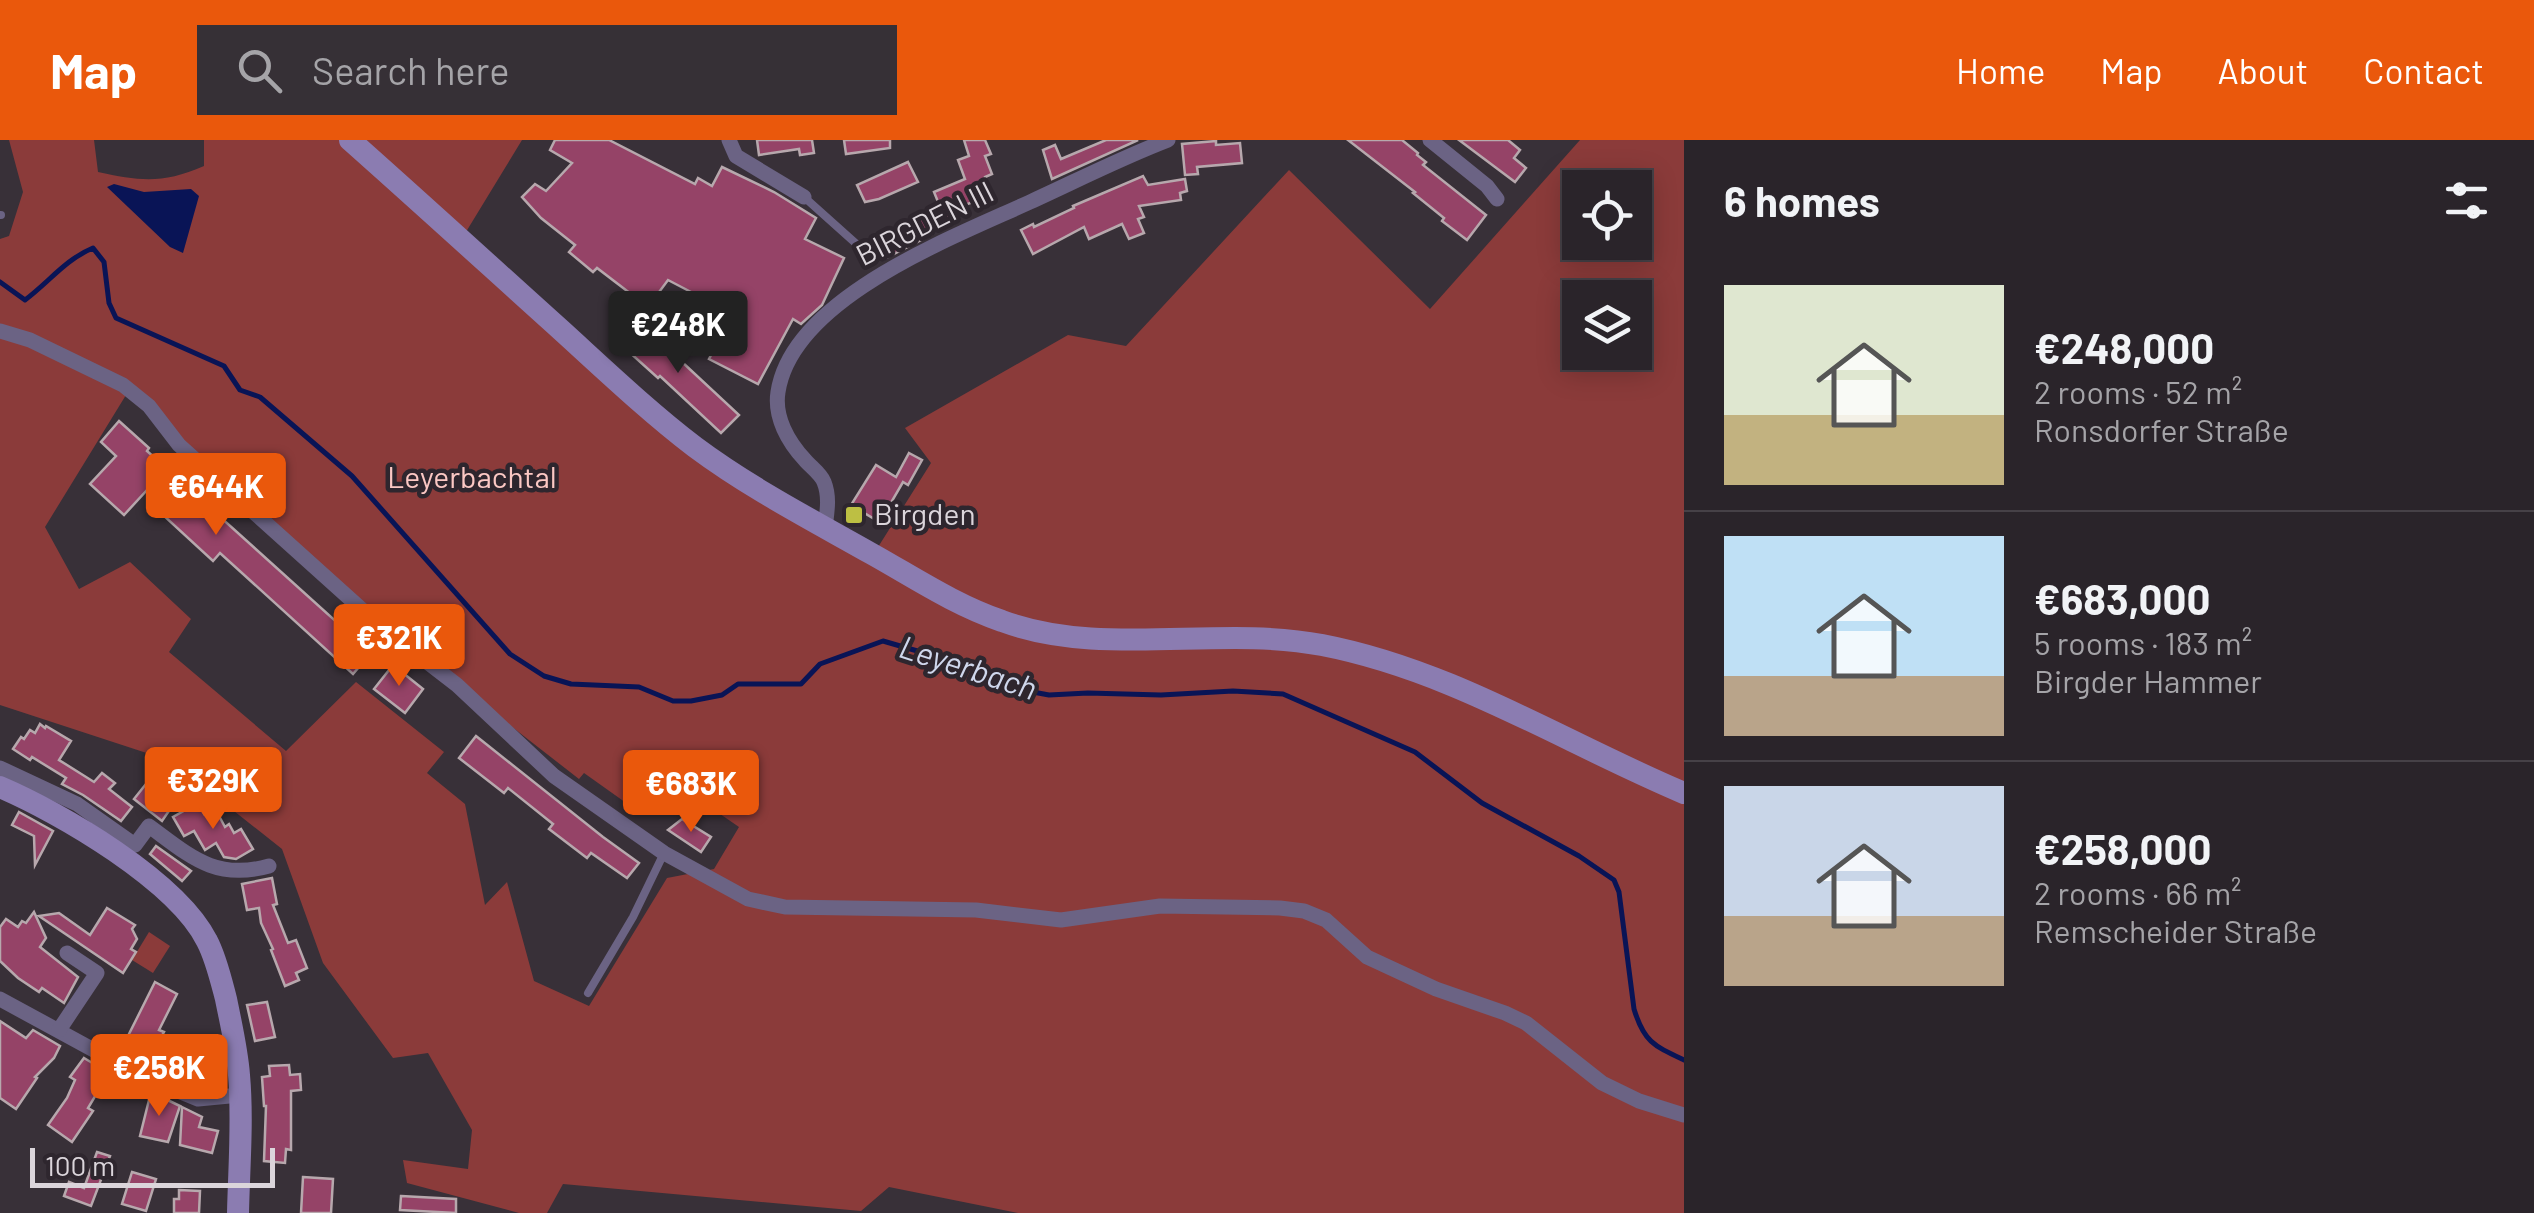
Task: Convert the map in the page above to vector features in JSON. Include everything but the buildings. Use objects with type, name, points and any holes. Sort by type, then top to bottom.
[{"type":"main road","points":[[350,140],[696,447],[760,491],[934,591],[1004,622],[1057,635],[1252,638],[1299,642],[1390,662],[1471,692],[1684,793]]},
{"type":"main road","points":[[0,787],[86,832],[160,887],[195,922],[212,952],[236,1046],[240,1095],[238,1213]]},
{"type":"street","points":[[729,140],[736,156],[804,197]]},
{"type":"street","name":"BIRGDEN III","points":[[825,528],[828,501],[824,479],[790,441],[777,410],[782,375],[811,330],[843,300],[895,265],[1150,143],[1168,140]]},
{"type":"street","points":[[1430,140],[1498,199]]},
{"type":"street","points":[[0,331],[30,340],[123,385],[149,406],[179,446],[378,624],[458,685],[554,776],[664,853],[748,899],[785,907],[976,910],[1060,920],[1160,906],[1304,912],[1326,920],[1367,958],[1526,1023],[1602,1083],[1684,1115]]},
{"type":"street","points":[[0,768],[77,804],[135,845],[149,826],[197,862],[236,870],[269,866]]},
{"type":"street","points":[[59,1030],[97,973],[67,953]]},
{"type":"street","points":[[0,999],[123,1066],[198,1099],[240,1095]]},
{"type":"lane","points":[[804,197],[872,257]]},
{"type":"lane","points":[[588,993],[633,917],[664,853]]},
{"type":"green space","name":"Leyerbachtal","points":[[9,140],[94,140],[98,172],[151,179],[176,176],[204,166],[204,140],[522,140],[458,245],[681,445],[868,563],[931,463],[905,428],[1068,335],[1126,346],[1289,170],[1430,309],[1580,140],[1684,140],[1684,1213],[1018,1213],[889,1187],[861,1211],[563,1184],[547,1213],[519,1213],[407,1183],[403,1160],[468,1169],[472,1130],[428,1053],[393,1058],[323,963],[282,849],[171,761],[0,705],[0,239],[9,236],[23,192]],"holes":[[[126,395],[398,638],[579,779],[584,773],[629,805],[642,808],[662,774],[739,827],[714,869],[667,878],[589,1006],[534,981],[507,882],[485,905],[465,804],[427,773],[444,752],[356,682],[286,751],[169,652],[191,619],[130,562],[79,589],[45,527]]]},
{"type":"green space","points":[[149,932],[170,946],[153,973],[132,960]]},
{"type":"shaded area","points":[[114,184],[144,192],[191,189],[199,196],[183,253],[170,247],[107,187]]},
{"type":"waterway","name":"Leyerbach","points":[[0,282],[25,300],[93,248],[104,262],[109,303],[116,318],[224,366],[240,390],[260,397],[352,476],[510,654],[544,676],[571,684],[639,687],[673,701],[691,701],[722,695],[738,684],[801,684],[820,664],[883,641],[969,666],[1022,690],[1049,695],[1233,691],[1283,694],[1415,752],[1482,803],[1579,856],[1614,880],[1638,1020],[1652,1042],[1684,1060]]},
{"type":"place","name":"Birgden","points":[[854,515]]}]
